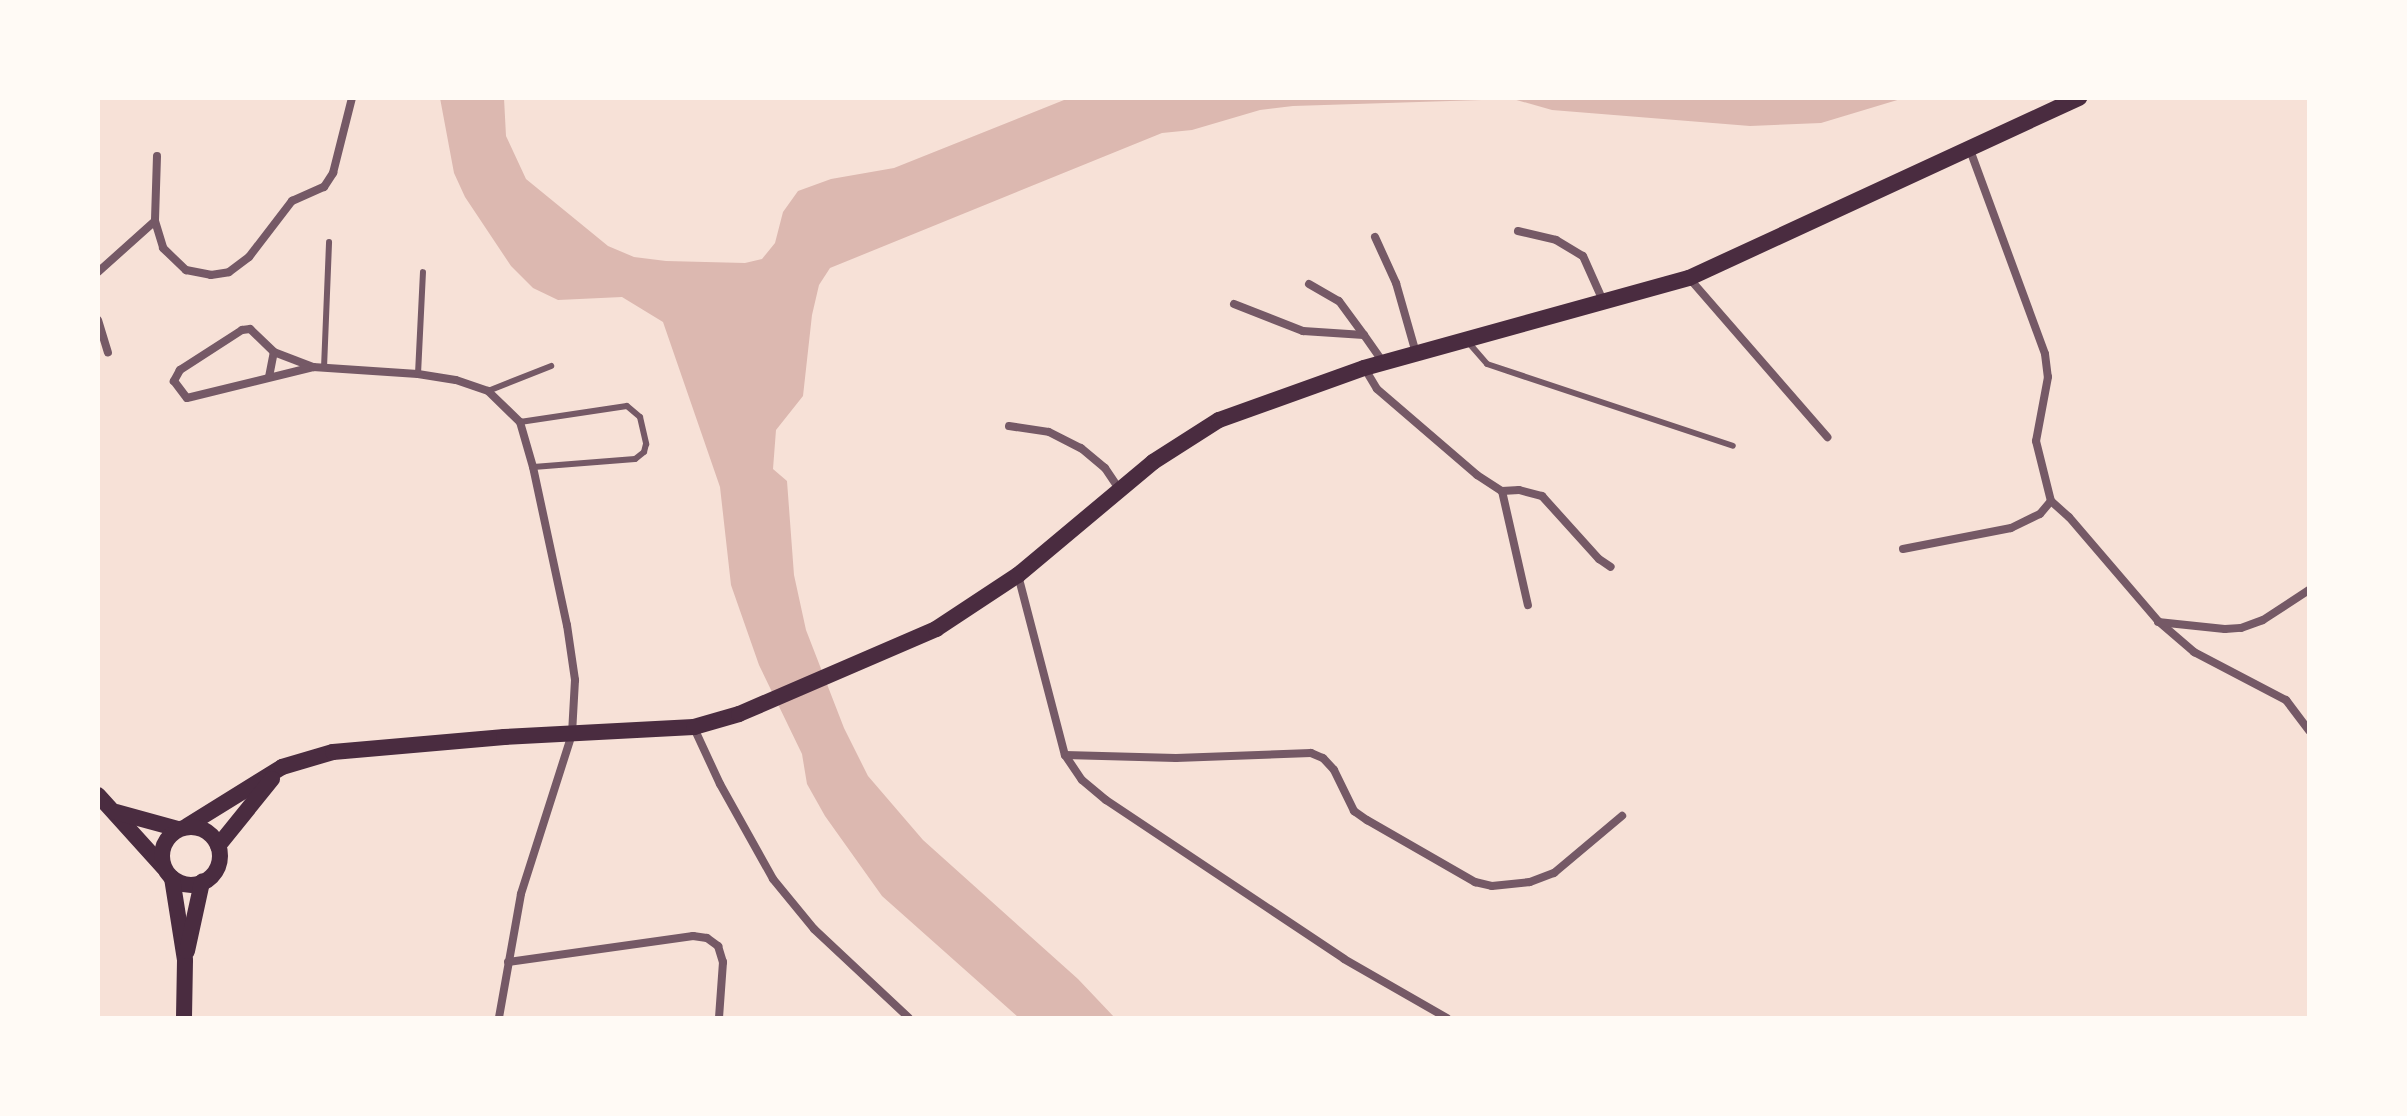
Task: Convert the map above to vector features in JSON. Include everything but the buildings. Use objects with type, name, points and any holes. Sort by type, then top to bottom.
[{"type":"main road","points":[[185,960],[162,853],[164,843],[182,828],[282,767],[333,752],[694,727],[739,714],[936,629],[1018,575],[1119,489],[1219,420],[1364,368],[1689,278],[2079,98]]},
{"type":"main road","points":[[218,846],[282,767]]},
{"type":"main road","points":[[98,795],[169,875],[187,885],[202,882]]},
{"type":"main road","points":[[115,811],[206,831],[218,846],[218,866],[202,882],[185,960],[184,1018]]},
{"type":"street","points":[[157,156],[155,221],[163,248],[186,270],[211,275],[229,272],[249,257],[292,201],[324,187],[333,173],[352,98]]},
{"type":"street","points":[[1970,150],[2045,354],[2048,377],[2036,441],[2051,501],[2069,517],[2158,621],[2194,652],[2278,694],[2309,731]]},
{"type":"street","points":[[98,272],[155,221]]},
{"type":"street","points":[[1518,231],[1556,240],[1583,256],[1604,303]]},
{"type":"street","points":[[1375,237],[1396,283],[1416,354]]},
{"type":"street","points":[[1689,278],[1827,437]]},
{"type":"street","points":[[1309,284],[1339,301],[1384,363]]},
{"type":"street","points":[[1234,304],[1303,331],[1364,335]]},
{"type":"street","points":[[98,320],[108,353]]},
{"type":"street","points":[[313,367],[187,398],[174,381],[180,370],[242,330],[250,329],[274,352],[313,367],[418,374],[488,391],[520,422],[533,467],[575,680],[572,734],[521,894],[499,1018]]},
{"type":"street","points":[[269,377],[274,352]]},
{"type":"street","points":[[1364,368],[1377,389],[1477,475],[1502,491],[1519,490],[1542,496],[1599,559],[1611,567]]},
{"type":"street","points":[[1009,426],[1049,432],[1081,448],[1105,468],[1119,489]]},
{"type":"street","points":[[1502,491],[1528,605]]},
{"type":"street","points":[[1903,549],[2011,528],[2040,514],[2051,501]]},
{"type":"street","points":[[1018,575],[1065,755],[1082,780],[1106,800],[1344,959],[1447,1018]]},
{"type":"street","points":[[2158,621],[2241,628],[2263,620],[2309,590]]},
{"type":"street","points":[[694,727],[720,784],[773,879],[814,929],[909,1018]]},
{"type":"street","points":[[1065,755],[1176,758],[1292,751],[1311,753],[1323,758],[1334,770],[1354,811],[1475,882],[1492,886],[1530,882],[1554,873],[1622,816]]},
{"type":"street","points":[[508,962],[693,936],[707,938],[718,946],[723,962],[719,1018]]},
{"type":"lane","points":[[324,368],[329,242]]},
{"type":"lane","points":[[418,374],[423,272]]},
{"type":"lane","points":[[1467,340],[1487,364],[1733,446]]},
{"type":"lane","points":[[488,391],[551,366]]},
{"type":"lane","points":[[520,422],[627,406],[640,417],[646,444],[644,452],[635,459],[533,467]]},
{"type":"shaded area","points":[[440,98],[504,98],[506,136],[526,179],[608,246],[634,257],[666,261],[745,263],[762,259],[775,243],[783,212],[798,191],[831,179],[894,168],[1069,98],[1904,98],[1821,123],[1750,126],[1552,110],[1513,99],[1293,106],[1260,110],[1192,130],[1162,133],[830,268],[819,285],[812,315],[803,396],[776,430],[773,469],[787,481],[794,575],[806,630],[844,728],[868,776],[923,840],[1078,979],[1115,1018],[1019,1018],[882,896],[825,816],[807,784],[802,754],[759,665],[731,585],[720,487],[663,322],[622,297],[558,300],[533,288],[511,266],[465,197],[454,173]]}]
